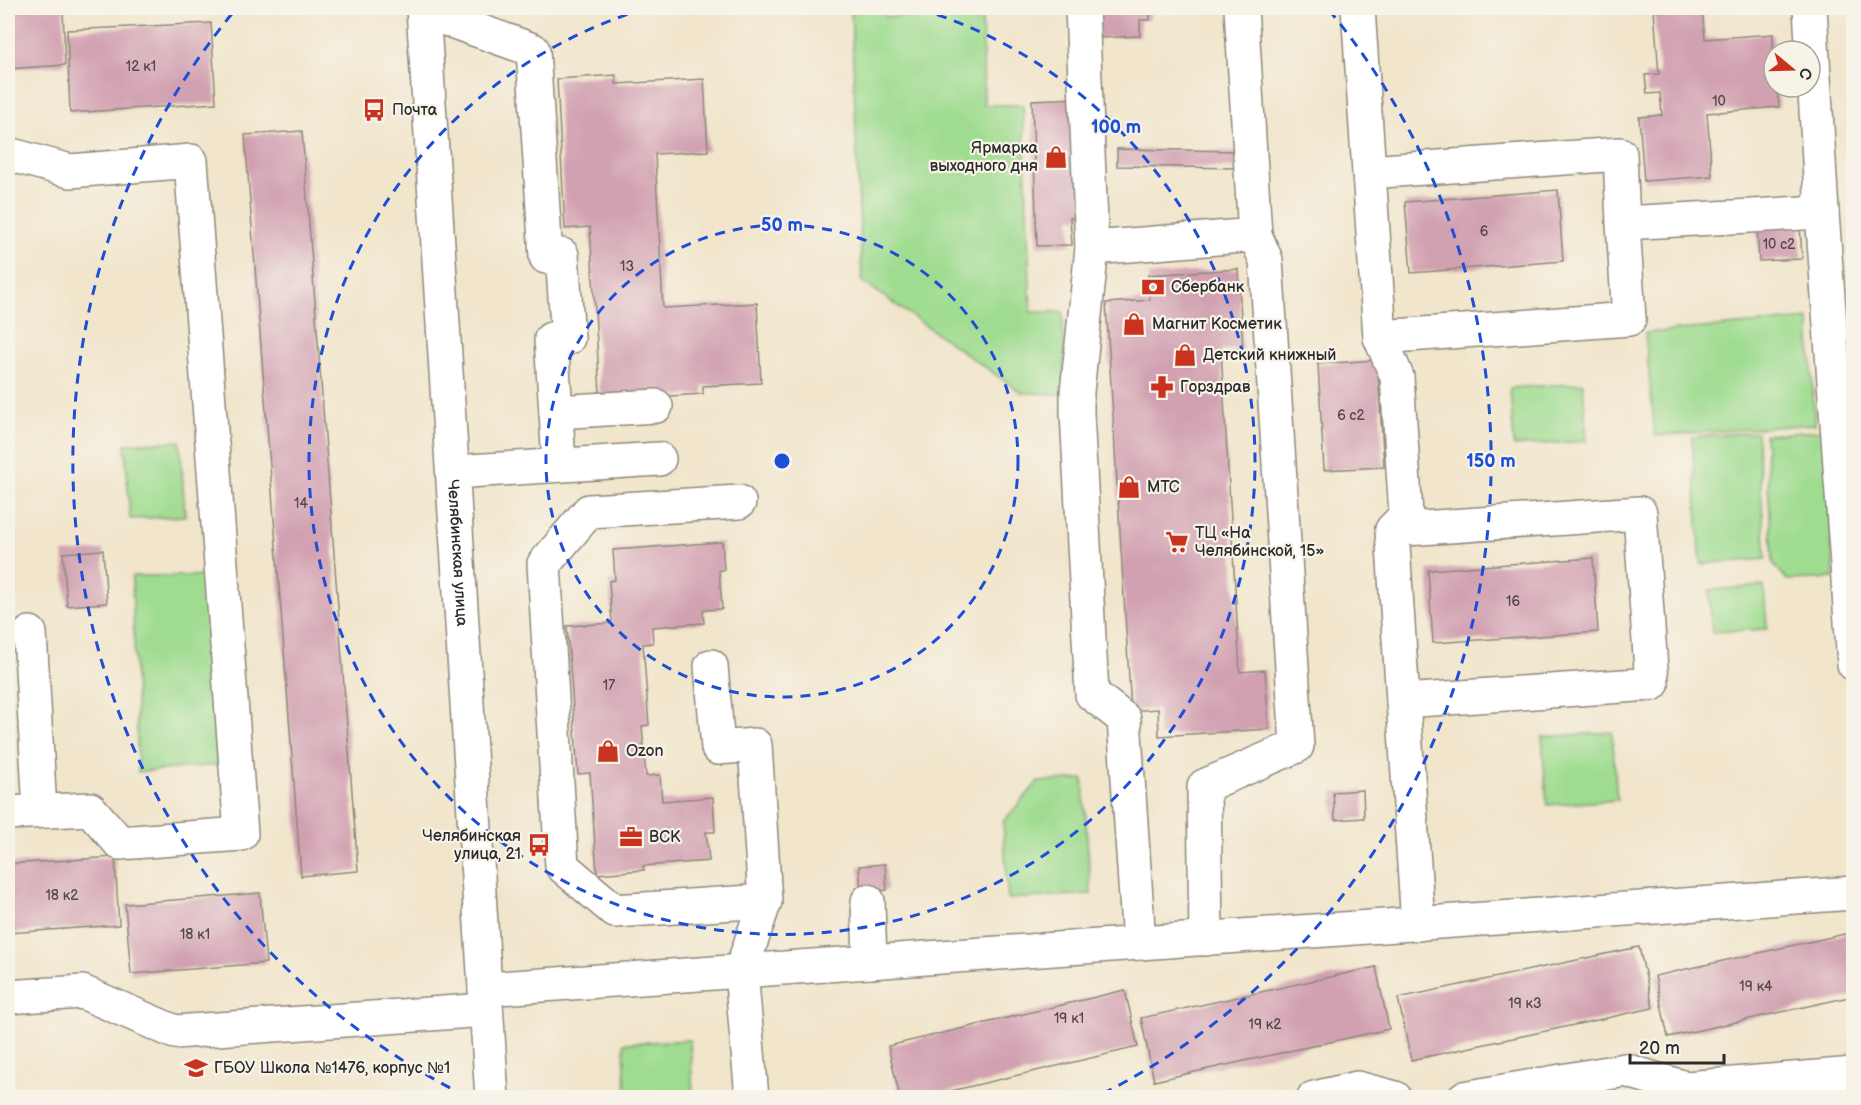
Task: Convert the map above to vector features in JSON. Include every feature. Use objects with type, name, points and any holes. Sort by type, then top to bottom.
[{"type":"street","points":[[1082,8],[1092,248],[1077,392],[1092,694],[1124,719],[1139,943]]},
{"type":"street","points":[[1206,939],[1204,786],[1297,746],[1266,260],[1255,235],[1241,8]]},
{"type":"street","points":[[1359,8],[1380,337],[1397,377],[1399,400],[1406,515],[1392,530],[1418,924]]},
{"type":"street","points":[[1810,8],[1854,664]]},
{"type":"street","points":[[423,9],[533,50],[546,257],[562,255],[568,338],[551,339],[559,465]]},
{"type":"street","name":"Челябинская улица","points":[[423,9],[492,1098]]},
{"type":"street","points":[[8,154],[70,171],[191,162],[241,834],[120,843],[90,809],[8,813]]},
{"type":"street","points":[[1369,172],[1620,154],[1629,319],[1380,337]]},
{"type":"street","points":[[1623,223],[1822,212]]},
{"type":"street","points":[[1092,248],[1255,235]]},
{"type":"street","points":[[556,412],[656,406]]},
{"type":"street","points":[[453,472],[659,459]]},
{"type":"street","points":[[739,502],[590,511],[544,564],[562,866],[615,911],[765,901]]},
{"type":"street","points":[[1392,530],[1640,513],[1652,684],[1403,701]]},
{"type":"street","points":[[30,633],[40,812]]},
{"type":"street","points":[[711,666],[718,748],[755,745],[765,901],[741,971],[752,1098]]},
{"type":"street","points":[[8,997],[82,992],[175,1032],[741,971],[1854,893]]},
{"type":"street","points":[[867,901],[870,962]]},
{"type":"street","points":[[1464,1098],[1625,1070],[1686,1088],[1854,1074]]},
{"type":"street","points":[[1314,1098],[1357,1088],[1395,1098]]},
{"type":"green space","points":[[851,8],[884,8],[885,17],[982,13],[984,105],[1023,105],[1031,312],[1063,312],[1065,394],[1022,393],[862,281]]},
{"type":"green space","points":[[1809,319],[1815,424],[1655,436],[1645,333]]},
{"type":"green space","points":[[1583,383],[1587,441],[1514,446],[1510,388]]},
{"type":"green space","points":[[1825,430],[1834,578],[1787,580],[1773,563],[1765,435]]},
{"type":"green space","points":[[1757,432],[1766,559],[1701,564],[1692,437]]},
{"type":"green space","points":[[180,441],[185,516],[130,519],[125,444]]},
{"type":"green space","points":[[132,576],[208,576],[217,765],[138,772]]},
{"type":"green space","points":[[1764,586],[1767,629],[1712,632],[1709,590]]},
{"type":"green space","points":[[1612,732],[1617,800],[1547,805],[1542,737]]},
{"type":"green space","points":[[1083,779],[1091,894],[1008,899],[1003,822],[1038,782]]},
{"type":"green space","points":[[690,1040],[693,1097],[626,1097],[624,1043]]},
{"type":"building","points":[[8,8],[63,8],[65,65],[8,69]]},
{"type":"building","points":[[1096,8],[1150,8],[1150,20],[1140,20],[1140,36],[1097,38]]},
{"type":"building","points":[[1702,8],[1705,39],[1773,34],[1773,39],[1762,39],[1762,99],[1778,99],[1779,107],[1707,113],[1712,176],[1644,181],[1639,117],[1662,115],[1660,93],[1647,94],[1645,75],[1659,74],[1654,11]]},
{"type":"building","points":[[211,23],[216,103],[70,113],[67,30]]},
{"type":"building","points":[[616,75],[616,84],[704,79],[708,151],[655,154],[663,308],[757,303],[761,383],[703,386],[703,394],[653,397],[600,394],[590,227],[565,229],[557,79]]},
{"type":"building","points":[[1082,98],[1087,217],[1070,218],[1072,245],[1037,246],[1032,100]]},
{"type":"building","points":[[302,131],[358,871],[301,876],[245,135]]},
{"type":"building","points":[[1117,149],[1238,151],[1237,168],[1117,166]]},
{"type":"building","points":[[1558,190],[1563,261],[1411,273],[1405,202]]},
{"type":"building","points":[[1800,226],[1802,259],[1759,261],[1757,229]]},
{"type":"building","name":"ТЦ «На Челябинской, 15»","points":[[1238,269],[1243,349],[1221,350],[1240,672],[1265,670],[1269,729],[1159,736],[1158,709],[1131,711],[1106,303],[1150,300],[1148,275]]},
{"type":"building","points":[[1377,360],[1384,467],[1324,470],[1318,364]]},
{"type":"building","points":[[722,542],[724,570],[719,570],[722,609],[703,610],[704,623],[652,627],[653,643],[643,644],[649,725],[642,726],[646,776],[660,775],[662,801],[713,797],[715,832],[706,832],[709,861],[643,866],[644,870],[597,874],[590,773],[578,774],[567,626],[612,623],[609,581],[615,580],[613,550]]},
{"type":"building","points":[[103,550],[107,603],[67,606],[63,553]]},
{"type":"building","points":[[1593,558],[1598,632],[1433,643],[1428,570]]},
{"type":"building","points":[[1363,790],[1364,818],[1335,820],[1333,792]]},
{"type":"building","points":[[115,857],[119,925],[8,933],[8,864]]},
{"type":"building","points":[[885,864],[887,890],[861,892],[859,866]]},
{"type":"building","points":[[260,893],[266,963],[131,974],[125,904]]},
{"type":"building","points":[[1854,932],[1854,996],[1668,1037],[1655,976]]},
{"type":"building","points":[[1639,947],[1653,1008],[1411,1060],[1398,998]]},
{"type":"building","points":[[1376,967],[1389,1029],[1154,1081],[1141,1018]]},
{"type":"building","points":[[1125,990],[1138,1047],[921,1098],[900,1098],[888,1046]]},
{"type":"place","name":"Почта","points":[[374,110]]},
{"type":"place","name":"Ярмарка выходного дня","points":[[1056,157]]},
{"type":"place","name":"Сбербанк","points":[[1153,287]]},
{"type":"place","name":"Магнит Косметик","points":[[1134,324]]},
{"type":"place","name":"Детский книжный","points":[[1185,355]]},
{"type":"place","name":"Горздрав","points":[[1162,387]]},
{"type":"place","name":"МТС","points":[[1129,487]]},
{"type":"place","name":"ТЦ «На Челябинской, 15»","points":[[1177,542]]},
{"type":"place","name":"Ozon","points":[[608,751]]},
{"type":"place","name":"ВСК","points":[[631,837]]},
{"type":"place","name":"Челябинская улица, 21","points":[[539,845]]},
{"type":"place","name":"ГБОУ Школа №1476, корпус №1","points":[[196,1068]]}]
